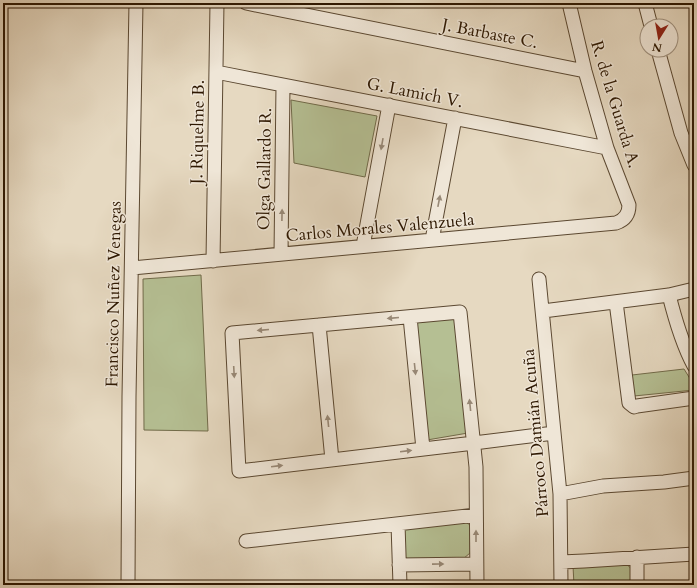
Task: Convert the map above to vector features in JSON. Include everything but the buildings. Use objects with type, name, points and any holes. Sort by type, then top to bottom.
[{"type":"street","name":"Francisco Nuñez Venegas","points":[[128,585],[129,397],[136,3]]},
{"type":"street","name":"J. Riquelme B.","points":[[213,261],[217,3]]},
{"type":"street","name":"J. Barbaste C.","points":[[246,3],[585,71]]},
{"type":"street","name":"R. de la Guarda A.","points":[[569,3],[585,71],[608,148],[629,205],[628,214]]},
{"type":"street","points":[[647,4],[650,18]]},
{"type":"street","points":[[660,58],[681,134],[694,165]]},
{"type":"street","name":"G. Lamich V.","points":[[216,72],[608,148]]},
{"type":"street","name":"Olga Gallardo R.","points":[[281,254],[283,85]]},
{"type":"street","points":[[363,246],[389,105]]},
{"type":"street","points":[[432,240],[455,118]]},
{"type":"street","name":"Carlos Morales Valenzuela","points":[[132,268],[616,223],[621,221],[628,214]]},
{"type":"street","name":"Párroco Damián Acuña","points":[[539,279],[560,494],[561,585]]},
{"type":"street","points":[[543,311],[669,295],[694,289]]},
{"type":"street","points":[[669,295],[680,335],[694,366]]},
{"type":"street","points":[[616,302],[629,403],[637,406],[694,398]]},
{"type":"street","points":[[477,585],[476,468],[474,443],[460,312],[232,333],[239,470],[332,460],[474,443],[554,433]]},
{"type":"street","points":[[410,317],[423,449]]},
{"type":"street","points":[[319,325],[332,460]]},
{"type":"street","points":[[560,494],[603,486],[664,482],[694,478]]},
{"type":"street","points":[[246,541],[476,515]]},
{"type":"street","points":[[398,524],[400,585]]},
{"type":"street","points":[[561,562],[694,554]]},
{"type":"street","points":[[637,557],[637,585]]},
{"type":"street","points":[[399,565],[476,564]]},
{"type":"green space","points":[[291,100],[377,116],[365,177],[294,163]]},
{"type":"green space","points":[[201,275],[208,431],[144,430],[143,279]]},
{"type":"green space","points":[[456,318],[468,433],[427,440],[414,323]]},
{"type":"green space","points":[[684,369],[694,385],[694,390],[634,396],[632,375]]},
{"type":"green space","points":[[464,521],[470,525],[470,553],[463,559],[407,561],[404,558],[404,531],[407,528]]},
{"type":"green space","points":[[627,565],[632,571],[632,585],[574,585],[573,566]]}]
